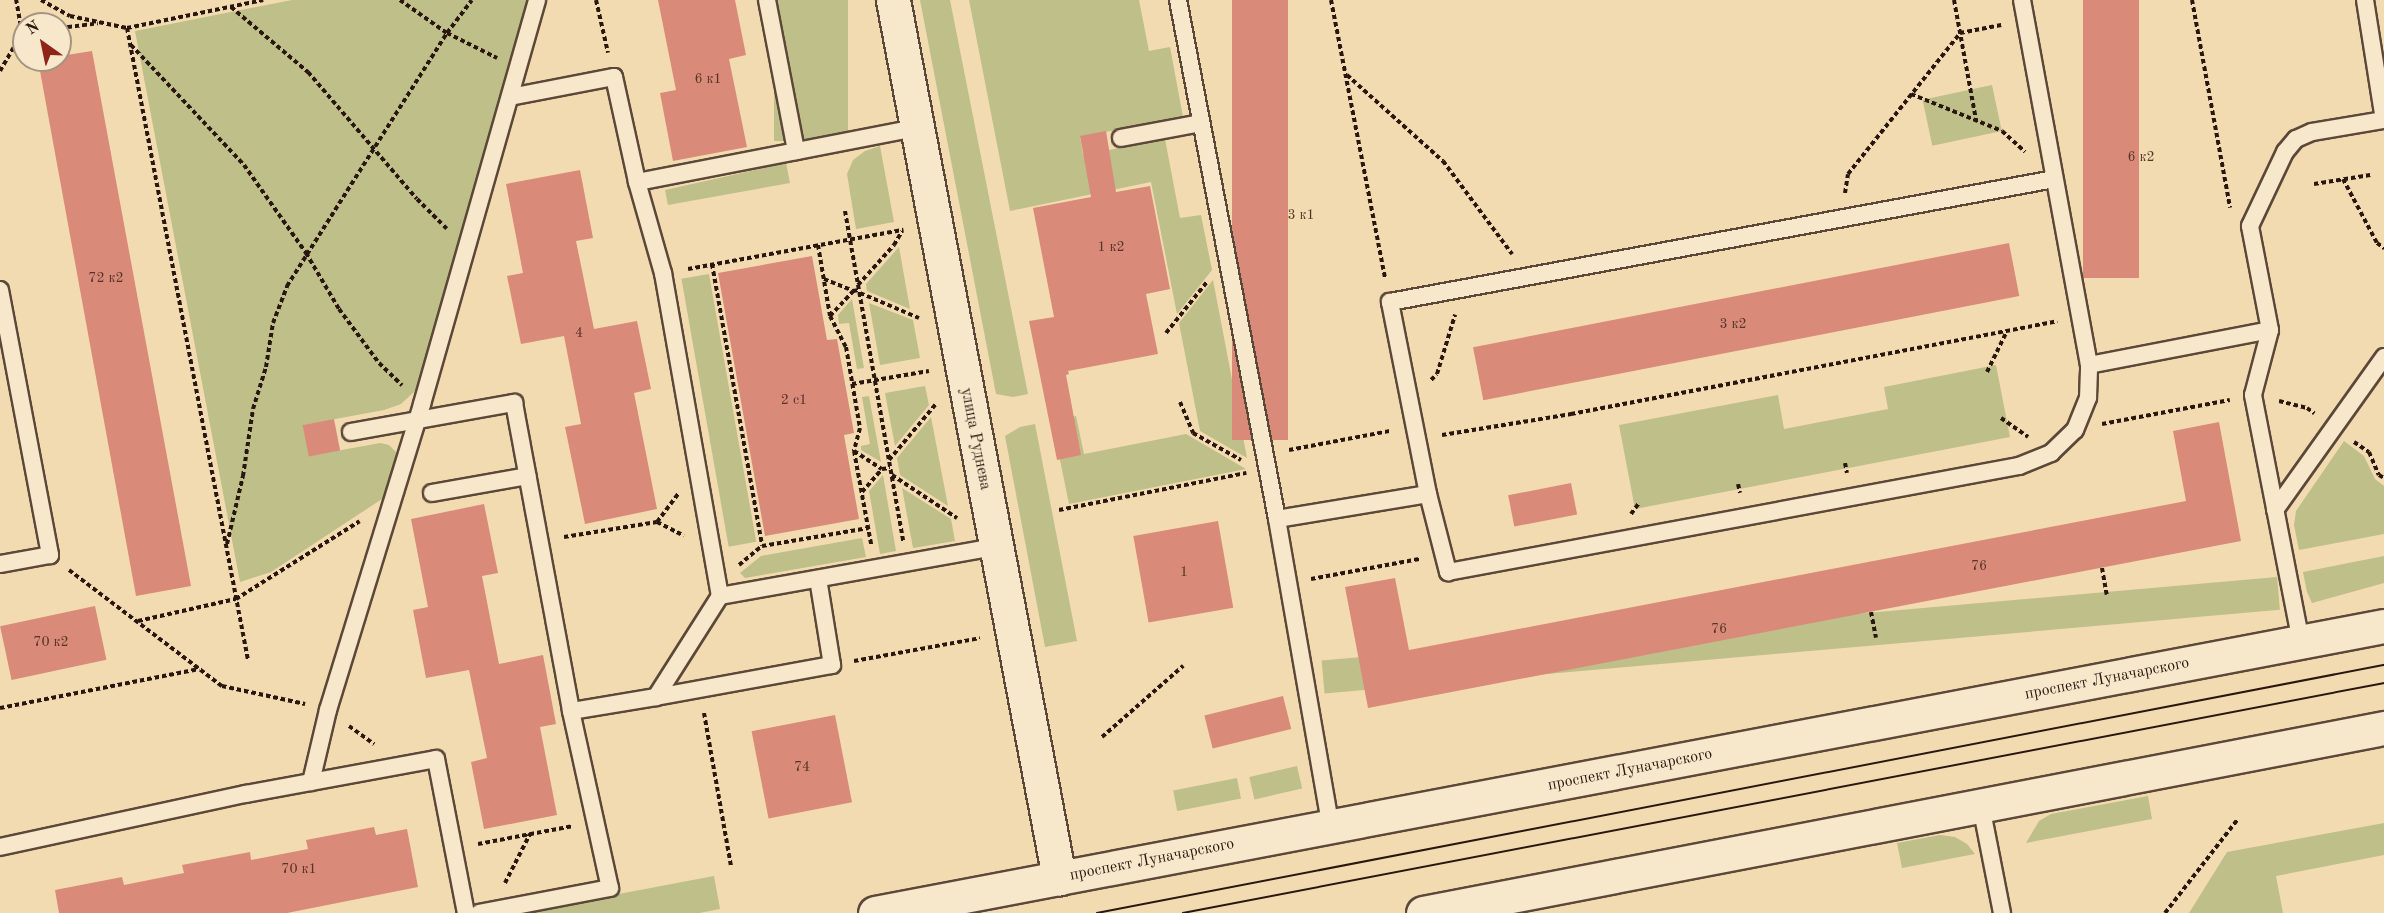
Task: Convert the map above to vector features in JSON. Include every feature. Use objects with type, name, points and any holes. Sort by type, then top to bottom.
[{"type":"main road","name":"улица Руднева","points":[[893,0],[1059,878]]},
{"type":"main road","name":"проспект Луначарского","points":[[875,913],[2384,626]]},
{"type":"main road","points":[[1423,913],[2384,728]]},
{"type":"lane","points":[[311,782],[328,710],[420,412],[537,0]]},
{"type":"lane","points":[[767,0],[796,152]]},
{"type":"lane","points":[[1178,0],[1277,519],[1331,827]]},
{"type":"lane","points":[[2022,0],[2089,365],[2088,398],[2075,430],[2050,453],[2019,466],[1448,573],[1428,494],[1390,302],[2054,179]]},
{"type":"lane","points":[[2301,642],[2253,395],[2270,330],[2250,226],[2285,152],[2296,139],[2312,132],[2384,120],[2365,0]]},
{"type":"lane","points":[[510,97],[614,77],[637,182],[663,273],[720,596],[656,697]]},
{"type":"lane","points":[[1121,138],[1201,123]]},
{"type":"lane","points":[[637,182],[916,128]]},
{"type":"lane","points":[[0,290],[50,555],[0,564]]},
{"type":"lane","points":[[2089,365],[2270,330]]},
{"type":"lane","points":[[2275,510],[2384,357]]},
{"type":"lane","points":[[351,432],[420,412],[513,403],[571,711],[610,888],[485,912]]},
{"type":"lane","points":[[432,493],[527,476]]},
{"type":"lane","points":[[1277,519],[1428,494]]},
{"type":"lane","points":[[720,596],[996,547]]},
{"type":"lane","points":[[571,711],[832,665],[818,579]]},
{"type":"lane","points":[[0,848],[311,782],[436,759],[466,913]]},
{"type":"lane","points":[[1981,806],[2002,913]]},
{"type":"path","points":[[41,0],[70,15],[127,28],[263,0]]},
{"type":"path","points":[[400,0],[447,33],[518,69]]},
{"type":"path","points":[[226,548],[243,476],[254,409],[266,367],[273,323],[286,286],[447,33],[472,0]]},
{"type":"path","points":[[596,0],[614,77]]},
{"type":"path","points":[[1331,0],[1390,302]]},
{"type":"path","points":[[1954,0],[1976,121]]},
{"type":"path","points":[[2192,0],[2231,212],[2250,226]]},
{"type":"path","points":[[231,6],[308,72],[417,199],[467,248]]},
{"type":"path","points":[[1846,218],[1845,198],[1848,174],[1960,33],[2026,21]]},
{"type":"path","points":[[72,26],[102,22]]},
{"type":"path","points":[[127,28],[248,660]]},
{"type":"path","points":[[130,45],[244,165],[306,253],[339,309],[379,363],[420,412]]},
{"type":"path","points":[[0,71],[12,51]]},
{"type":"path","points":[[1346,74],[1443,161],[1528,277]]},
{"type":"path","points":[[1911,94],[2002,131],[2054,179]]},
{"type":"path","points":[[2314,183],[2370,175]]},
{"type":"path","points":[[2343,179],[2377,243],[2384,248]]},
{"type":"path","points":[[845,211],[857,290],[907,563]]},
{"type":"path","points":[[831,316],[857,290],[894,245],[903,230],[712,264],[762,546],[868,528]]},
{"type":"path","points":[[818,245],[831,316],[846,347],[860,428],[854,451],[872,548]]},
{"type":"path","points":[[1166,333],[1227,257]]},
{"type":"path","points":[[824,279],[857,290],[919,318]]},
{"type":"path","points":[[1410,402],[1437,374],[1463,288]]},
{"type":"path","points":[[1059,510],[1266,462],[1416,433],[1571,414],[2080,316]]},
{"type":"path","points":[[1987,372],[2007,331]]},
{"type":"path","points":[[852,384],[929,371]]},
{"type":"path","points":[[2075,430],[2253,395]]},
{"type":"path","points":[[1179,402],[1193,433],[1246,463],[1266,462]]},
{"type":"path","points":[[888,460],[936,404]]},
{"type":"path","points":[[854,451],[882,469],[890,468]]},
{"type":"path","points":[[862,492],[882,469]]},
{"type":"path","points":[[891,475],[957,518]]},
{"type":"path","points":[[137,622],[236,599],[392,501]]},
{"type":"path","points":[[539,540],[657,522],[712,551]]},
{"type":"path","points":[[1288,584],[1443,554]]},
{"type":"path","points":[[50,555],[222,686]]},
{"type":"path","points":[[2102,568],[2107,595]]},
{"type":"path","points":[[1871,612],[1876,638]]},
{"type":"path","points":[[832,665],[980,638]]},
{"type":"path","points":[[1102,737],[1183,666]]},
{"type":"path","points":[[0,708],[200,669]]},
{"type":"path","points":[[700,689],[731,866]]},
{"type":"path","points":[[2165,913],[2238,819]]},
{"type":"path","points":[[453,849],[596,821]]},
{"type":"path","points":[[485,912],[531,834]]},
{"type":"green space","points":[[292,0],[529,0],[422,376],[414,392],[401,404],[384,410],[303,425],[309,456],[380,443],[389,445],[396,452],[396,461],[385,497],[271,572],[240,582],[135,31]]},
{"type":"green space","points":[[774,0],[848,0],[848,141],[774,141]]},
{"type":"green space","points":[[920,0],[950,0],[1028,394],[1013,397],[996,394]]},
{"type":"green space","points":[[969,0],[1139,0],[1149,51],[1170,47],[1183,117],[1080,137],[1083,155],[1165,139],[1180,218],[1201,215],[1212,270],[1177,314],[1151,182],[1010,211]]},
{"type":"green space","points":[[1992,85],[2002,131],[1932,146],[1923,100]]},
{"type":"green space","points":[[880,146],[894,222],[856,229],[847,174],[853,160],[865,151]]},
{"type":"green space","points":[[786,163],[790,183],[668,205],[665,190]]},
{"type":"green space","points":[[899,247],[910,309],[867,291],[866,284]]},
{"type":"green space","points":[[709,274],[756,542],[729,547],[681,279]]},
{"type":"green space","points":[[1213,280],[1247,458],[1200,431],[1179,323]]},
{"type":"green space","points":[[852,299],[864,368],[857,369],[849,323],[839,324],[838,315]]},
{"type":"green space","points":[[869,303],[913,320],[920,358],[880,365]]},
{"type":"green space","points":[[1996,365],[2010,437],[1635,509],[1619,425],[1778,395],[1784,429],[1888,409],[1884,387]]},
{"type":"green space","points":[[925,386],[929,405],[895,446],[885,393]]},
{"type":"green space","points":[[869,396],[881,462],[861,450],[861,446],[870,444],[862,397]]},
{"type":"green space","points":[[1076,416],[1084,454],[1186,434],[1246,469],[1069,504],[1052,421]]},
{"type":"green space","points":[[931,417],[948,506],[900,475],[897,458]]},
{"type":"green space","points":[[1035,424],[1077,641],[1045,647],[1005,436],[1020,427]]},
{"type":"green space","points":[[2344,441],[2364,456],[2375,479],[2384,486],[2384,534],[2299,550],[2294,525],[2296,511]]},
{"type":"green space","points":[[883,475],[896,551],[880,554],[869,491]]},
{"type":"green space","points":[[902,488],[951,519],[955,541],[913,548]]},
{"type":"green space","points":[[862,538],[866,557],[745,578],[740,573],[761,556]]},
{"type":"green space","points":[[2384,556],[2384,583],[2312,603],[2303,572]]},
{"type":"green space","points":[[2277,577],[2280,610],[1325,693],[1322,661]]},
{"type":"green space","points":[[1297,766],[1302,788],[1254,799],[1249,777]]},
{"type":"green space","points":[[1237,778],[1241,799],[1177,811],[1173,790]]},
{"type":"green space","points":[[2148,796],[2152,819],[2026,843],[2039,821],[2051,814]]},
{"type":"green space","points":[[2384,823],[2384,855],[2276,876],[2283,913],[2189,913],[2227,852]]},
{"type":"green space","points":[[1940,835],[1955,837],[1967,844],[1975,854],[1902,868],[1897,843]]},
{"type":"green space","points":[[714,876],[720,909],[699,913],[518,913]]},
{"type":"building","points":[[658,0],[735,0],[746,55],[729,59],[747,147],[673,161],[660,93],[676,90]]},
{"type":"building","points":[[1232,0],[1288,0],[1288,440],[1232,440]]},
{"type":"building","points":[[2083,0],[2139,0],[2139,278],[2083,278]]},
{"type":"building","points":[[92,51],[191,586],[136,596],[40,72],[72,72],[72,54]]},
{"type":"building","points":[[1106,131],[1116,192],[1150,186],[1170,289],[1146,294],[1158,354],[1068,371],[1069,374],[1066,375],[1081,455],[1057,460],[1029,321],[1054,317],[1033,208],[1091,197],[1080,136]]},
{"type":"building","points":[[580,170],[593,238],[576,241],[594,329],[637,321],[651,389],[634,393],[657,509],[585,524],[565,427],[581,424],[564,336],[521,344],[507,276],[523,273],[506,184]]},
{"type":"building","points":[[2009,243],[2019,296],[1483,400],[1473,347]]},
{"type":"building","points":[[812,256],[827,340],[837,339],[854,433],[844,435],[859,519],[765,536],[718,273]]},
{"type":"building","points":[[334,419],[340,450],[309,457],[303,425]]},
{"type":"building","points":[[2219,422],[2241,541],[1368,708],[1345,587],[1395,578],[1409,650],[2186,501],[2173,431]]},
{"type":"building","points":[[1571,483],[1577,514],[1514,527],[1508,495]]},
{"type":"building","points":[[484,504],[498,573],[482,576],[499,664],[543,655],[556,724],[540,727],[557,815],[484,829],[471,762],[487,758],[469,670],[426,678],[413,610],[428,607],[411,519]]},
{"type":"building","points":[[1218,521],[1233,608],[1149,623],[1133,536]]},
{"type":"building","points":[[95,606],[106,660],[12,680],[0,626]]},
{"type":"building","points":[[1283,696],[1291,729],[1213,749],[1204,716]]},
{"type":"building","points":[[835,715],[852,802],[769,819],[752,731]]},
{"type":"building","points":[[374,827],[376,835],[407,829],[418,887],[287,913],[59,913],[55,890],[122,877],[124,885],[184,873],[182,865],[250,852],[251,860],[308,849],[306,840]]},
{"type":"tram line","points":[[1097,913],[2384,665]]},
{"type":"tram line","points":[[1183,913],[2384,683]]}]
